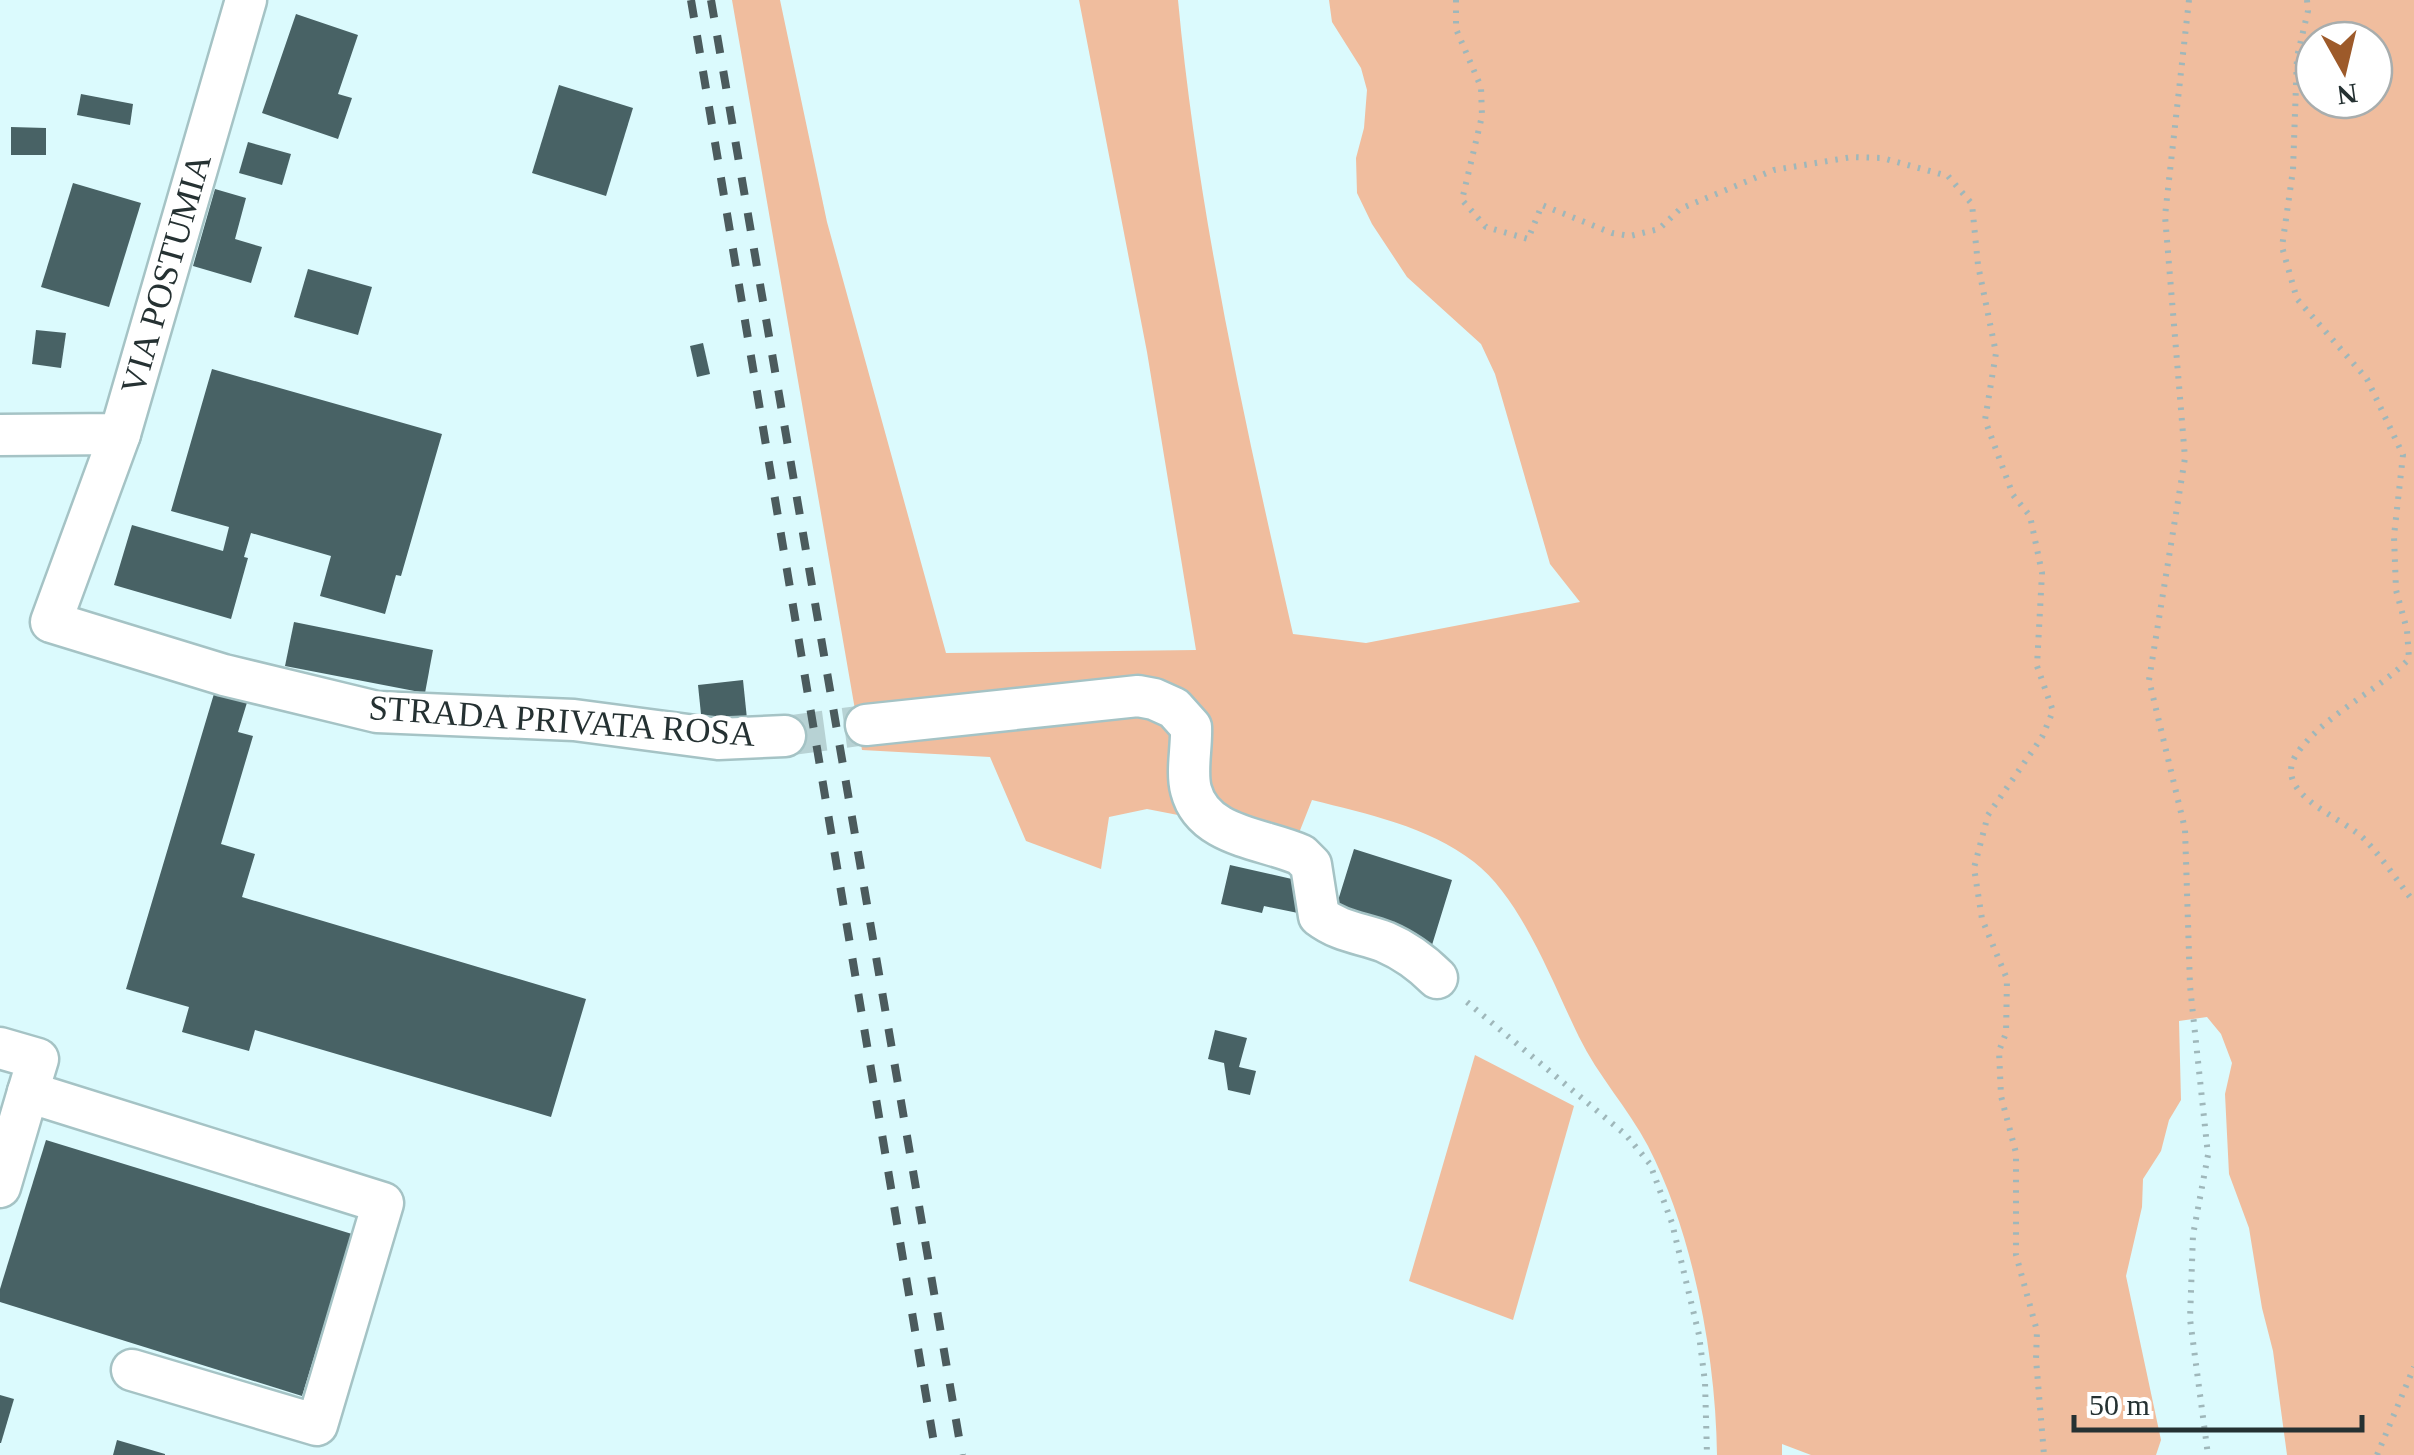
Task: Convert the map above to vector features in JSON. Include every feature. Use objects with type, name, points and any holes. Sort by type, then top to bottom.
[{"type":"street","name":"VIA POSTUMIA","points":[[0,434],[120,434],[246,0]]},
{"type":"street","name":"STRADA PRIVATA ROSA","points":[[120,434],[51,622],[224,675],[376,712],[574,720],[718,740],[785,736]]},
{"type":"street","points":[[866,725],[1110,698],[1154,699],[1174,708],[1191,727],[1190,787],[1199,812],[1217,826],[1301,855],[1311,865],[1319,916],[1336,930],[1402,950],[1420,960],[1437,978]]},
{"type":"street","points":[[0,1048],[38,1059],[0,1187]]},
{"type":"street","points":[[28,1092],[383,1204],[317,1425],[132,1370]]},
{"type":"path","points":[[1456,0],[1456,30],[1480,88],[1482,116],[1462,200],[1486,227],[1528,239],[1542,204],[1612,233],[1630,236],[1659,229],[1680,209],[1750,178],[1852,156],[1882,158],[1948,176],[1972,204],[1978,265],[1996,352],[1985,420],[2013,495],[2030,516],[2042,573],[2037,666],[2053,710],[2042,737],[1988,815],[1974,868],[1982,919],[2007,979],[2006,1034],[1999,1050],[2001,1096],[2016,1153],[2016,1255],[2037,1331],[2044,1455]]},
{"type":"path","points":[[2188,0],[2166,216],[2185,458],[2150,680],[2185,829],[2190,986],[2208,1155],[2193,1235],[2190,1319],[2208,1455]]},
{"type":"path","points":[[2307,0],[2297,56],[2293,170],[2282,246],[2297,299],[2367,378],[2403,456],[2394,536],[2396,590],[2407,630],[2408,659],[2384,684],[2362,694],[2299,750],[2291,772],[2298,794],[2364,837],[2414,902]]},
{"type":"path","points":[[1437,978],[1626,1135],[1650,1164],[1672,1223],[1699,1336],[1707,1455]]},
{"type":"path","points":[[2377,1455],[2414,1368]]},
{"type":"shaded area","points":[[732,0],[780,0],[827,222],[946,653],[1196,650],[1147,352],[1079,0],[1178,0],[1211,239],[1293,634],[1366,643],[1580,602],[1550,564],[1495,374],[1481,344],[1407,277],[1357,193],[1356,158],[1364,128],[1367,90],[1361,68],[1332,22],[1329,0],[2414,0],[2414,1455],[2287,1455],[2273,1351],[2249,1228],[2229,1174],[2225,1094],[2232,1063],[2221,1034],[2207,1017],[2179,1021],[2181,1100],[2169,1120],[2161,1151],[2143,1179],[2142,1207],[2126,1276],[2161,1440],[2156,1455],[1811,1455],[1782,1444],[1782,1455],[1717,1455],[1707,1337],[1689,1256],[1664,1180],[1640,1132],[1587,1051],[1521,920],[1491,878],[1456,850],[1417,830],[1312,800],[1297,838],[1147,809],[1109,817],[1101,869],[1026,841],[990,757],[862,750]]},
{"type":"shaded area","points":[[1475,1055],[1574,1106],[1513,1320],[1409,1281]]},
{"type":"building","points":[[296,14],[358,35],[338,94],[352,98],[338,139],[262,113]]},
{"type":"building","points":[[559,85],[633,108],[606,196],[532,173]]},
{"type":"building","points":[[81,94],[133,104],[130,125],[77,115]]},
{"type":"building","points":[[11,127],[46,128],[46,155],[11,155]]},
{"type":"building","points":[[248,142],[291,154],[282,185],[239,173]]},
{"type":"building","points":[[73,183],[141,203],[109,307],[41,287]]},
{"type":"building","points":[[215,189],[246,198],[235,239],[262,247],[251,283],[193,266]]},
{"type":"building","points":[[308,269],[372,287],[358,335],[294,317]]},
{"type":"building","points":[[36,330],[66,333],[61,368],[32,364]]},
{"type":"building","points":[[703,343],[710,374],[697,377],[690,346]]},
{"type":"building","points":[[212,369],[442,434],[401,576],[396,575],[385,614],[320,596],[331,556],[251,533],[231,619],[114,585],[132,525],[223,551],[229,527],[171,511]]},
{"type":"building","points":[[294,622],[433,650],[425,693],[285,666]]},
{"type":"building","points":[[743,680],[747,719],[702,724],[698,685]]},
{"type":"building","points":[[216,687],[249,696],[238,732],[253,736],[221,844],[255,854],[242,897],[586,999],[551,1117],[255,1030],[249,1051],[182,1032],[189,1007],[126,989]]},
{"type":"building","points":[[1354,849],[1452,880],[1432,945],[1409,937],[1410,931],[1336,907]]},
{"type":"building","points":[[1230,865],[1305,882],[1298,913],[1264,906],[1262,913],[1221,904]]},
{"type":"building","points":[[1215,1030],[1247,1038],[1239,1067],[1256,1071],[1250,1095],[1228,1090],[1224,1063],[1208,1059]]},
{"type":"building","points":[[46,1140],[352,1234],[302,1396],[0,1302],[0,1289]]},
{"type":"building","points":[[0,1395],[14,1399],[1,1443],[0,1443]]},
{"type":"building","points":[[117,1440],[165,1454],[165,1455],[113,1455]]},
{"type":"tunnel","points":[[785,736],[866,725]]},
{"type":"railway","points":[[691,0],[936,1455]]},
{"type":"railway","points":[[711,0],[962,1455]]}]
